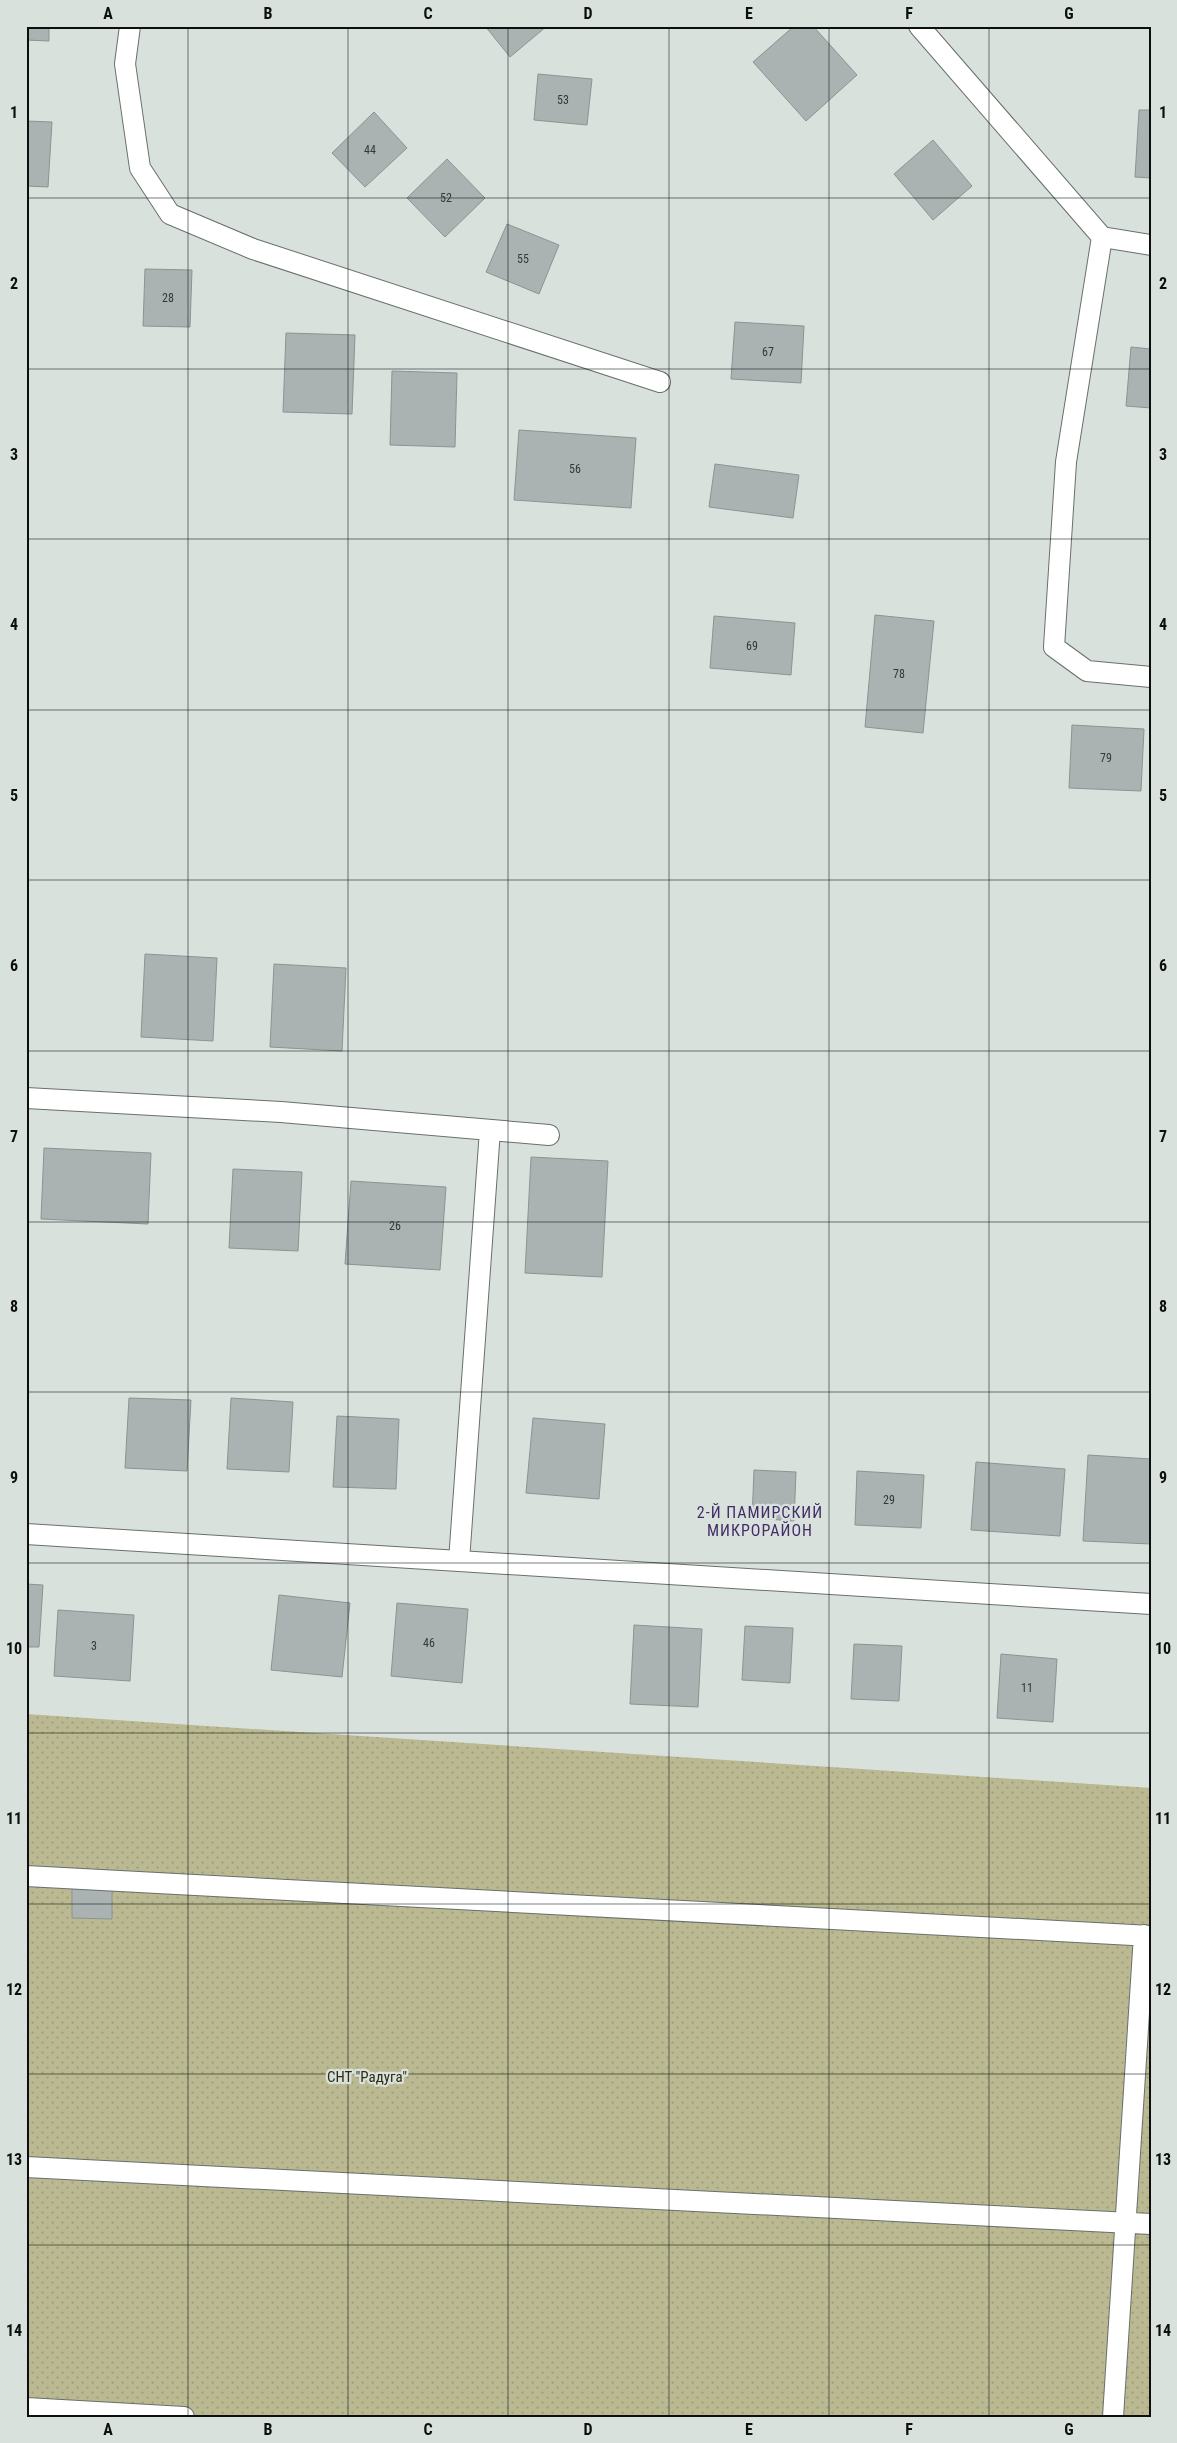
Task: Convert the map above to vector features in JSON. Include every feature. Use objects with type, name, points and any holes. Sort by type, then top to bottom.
[{"type":"lane","points":[[130,26],[125,64],[140,168],[170,214],[253,248],[660,382]]},
{"type":"lane","points":[[919,26],[1102,237],[1151,245]]},
{"type":"lane","points":[[1102,237],[1066,462],[1054,646],[1087,671],[1151,677]]},
{"type":"lane","points":[[26,1098],[281,1112],[549,1134]]},
{"type":"lane","points":[[459,1560],[490,1130]]},
{"type":"lane","points":[[26,1534],[1151,1604]]},
{"type":"lane","points":[[26,1876],[1147,1936],[1124,2222],[1112,2417]]},
{"type":"lane","points":[[26,2166],[1151,2224]]},
{"type":"lane","points":[[26,2408],[184,2417]]},
{"type":"green space","name":"СНТ \"Радуга\"","points":[[26,1714],[1151,1788],[1151,2417],[26,2417]]},
{"type":"building","points":[[26,26],[49,26],[49,41],[26,40]]},
{"type":"building","points":[[485,26],[547,26],[510,57]]},
{"type":"building","points":[[794,26],[813,26],[857,75],[806,121],[753,62]]},
{"type":"building","points":[[538,74],[592,79],[587,125],[534,120]]},
{"type":"building","points":[[1139,110],[1151,110],[1151,178],[1135,177]]},
{"type":"building","points":[[374,112],[407,148],[365,187],[332,153]]},
{"type":"building","points":[[26,121],[52,122],[48,187],[26,186]]},
{"type":"building","points":[[933,140],[972,186],[933,220],[894,174]]},
{"type":"building","points":[[447,159],[485,198],[445,237],[407,198]]},
{"type":"building","points":[[507,224],[559,245],[539,294],[486,272]]},
{"type":"building","points":[[145,269],[192,270],[190,327],[143,326]]},
{"type":"building","points":[[735,322],[804,326],[801,383],[731,379]]},
{"type":"building","points":[[286,333],[355,335],[352,414],[283,412]]},
{"type":"building","points":[[1131,347],[1151,349],[1151,408],[1126,406]]},
{"type":"building","points":[[392,371],[457,373],[455,447],[390,445]]},
{"type":"building","points":[[519,430],[636,438],[631,508],[514,500]]},
{"type":"building","points":[[715,464],[799,475],[793,518],[709,507]]},
{"type":"building","points":[[875,615],[934,621],[923,733],[865,727]]},
{"type":"building","points":[[714,616],[795,623],[791,675],[710,668]]},
{"type":"building","points":[[1072,725],[1144,729],[1141,791],[1069,788]]},
{"type":"building","points":[[145,954],[217,958],[213,1041],[141,1037]]},
{"type":"building","points":[[274,964],[346,968],[342,1051],[270,1047]]},
{"type":"building","points":[[44,1148],[151,1153],[148,1224],[41,1219]]},
{"type":"building","points":[[531,1157],[608,1161],[602,1277],[525,1273]]},
{"type":"building","points":[[233,1169],[302,1172],[298,1251],[229,1248]]},
{"type":"building","points":[[351,1181],[446,1187],[440,1270],[345,1264]]},
{"type":"building","points":[[129,1398],[191,1400],[187,1471],[125,1468]]},
{"type":"building","points":[[231,1398],[293,1402],[289,1472],[227,1469]]},
{"type":"building","points":[[337,1416],[399,1419],[396,1489],[333,1487]]},
{"type":"building","points":[[533,1418],[605,1424],[599,1499],[526,1493]]},
{"type":"building","points":[[1088,1455],[1151,1459],[1151,1544],[1083,1541]]},
{"type":"building","points":[[976,1462],[1065,1469],[1060,1536],[971,1530]]},
{"type":"building","points":[[754,1470],[796,1472],[794,1521],[752,1518]]},
{"type":"building","points":[[857,1471],[924,1475],[921,1528],[855,1525]]},
{"type":"building","points":[[26,1584],[43,1585],[39,1647],[26,1647]]},
{"type":"building","points":[[279,1595],[350,1603],[342,1677],[271,1670]]},
{"type":"building","points":[[397,1603],[468,1609],[462,1683],[391,1676]]},
{"type":"building","points":[[58,1610],[134,1615],[130,1681],[54,1676]]},
{"type":"building","points":[[634,1625],[702,1629],[698,1707],[630,1704]]},
{"type":"building","points":[[745,1626],[793,1628],[790,1683],[742,1680]]},
{"type":"building","points":[[854,1644],[902,1646],[899,1701],[851,1699]]},
{"type":"building","points":[[1001,1654],[1057,1659],[1053,1722],[997,1718]]},
{"type":"building","points":[[72,1882],[112,1883],[112,1919],[72,1918]]},
{"type":"district","name":"2-Й ПАМИРСКИЙ МИКРОРАЙОН","points":[[760,1521]]}]
